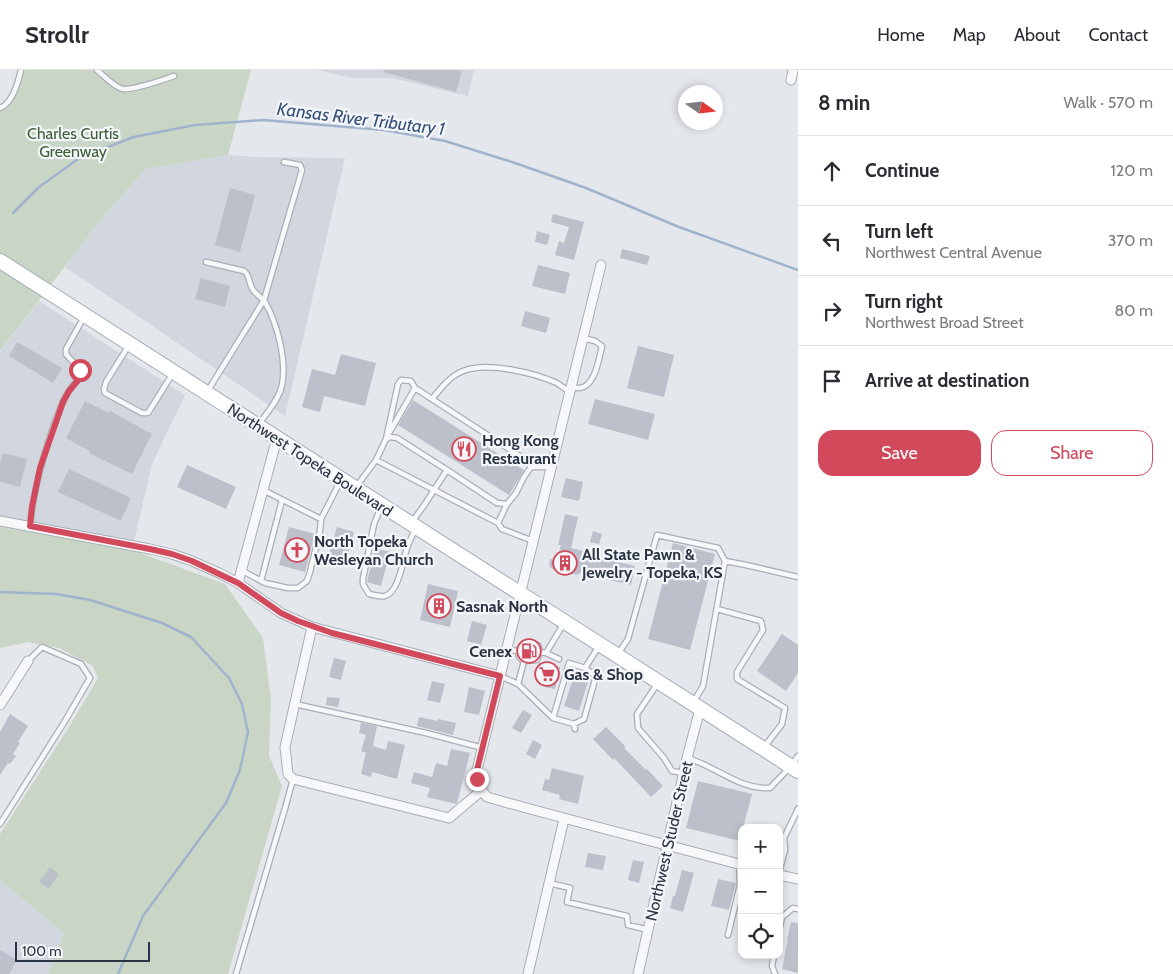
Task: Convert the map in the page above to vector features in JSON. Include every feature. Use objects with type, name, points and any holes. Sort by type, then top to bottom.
[{"type":"main road","name":"Northwest Topeka Boulevard","points":[[0,261],[696,706],[763,748],[796,764]]},
{"type":"street","points":[[791,80],[793,70]]},
{"type":"street","points":[[601,265],[477,770],[477,779],[481,791],[487,797],[564,819],[738,863]]},
{"type":"street","points":[[238,583],[276,438]]},
{"type":"street","points":[[0,521],[172,554],[192,561],[238,583],[281,613],[312,627],[500,676]]},
{"type":"street","points":[[312,627],[285,747],[288,774],[293,779],[449,818],[481,791]]},
{"type":"street","points":[[0,704],[28,661]]},
{"type":"street","name":"Northwest Studer Street","points":[[638,974],[684,773],[696,706]]},
{"type":"street","points":[[528,974],[564,819]]},
{"type":"street","points":[[783,875],[798,879]]},
{"type":"lane","points":[[0,108],[4,106],[14,93],[22,70]]},
{"type":"lane","points":[[97,70],[122,89],[142,86],[174,76]]},
{"type":"lane","points":[[207,393],[264,300],[302,170],[300,165],[284,162]]},
{"type":"lane","points":[[206,262],[244,271],[248,275],[251,288],[264,300],[277,330],[283,358],[282,386],[258,426]]},
{"type":"lane","points":[[30,526],[40,468],[63,402],[80,378],[80,370],[66,354],[66,349],[85,316]]},
{"type":"lane","points":[[432,398],[453,376],[471,368],[481,367],[510,369],[557,383],[570,389],[588,385],[593,378],[602,346],[595,341],[583,338]]},
{"type":"lane","points":[[130,344],[106,382],[105,393],[142,413],[148,413],[174,372]]},
{"type":"lane","points":[[386,439],[398,384],[401,380],[406,380],[410,381],[415,388],[526,460],[531,467]]},
{"type":"lane","points":[[356,488],[376,460],[415,388]]},
{"type":"lane","points":[[386,439],[390,437],[397,438],[497,503],[507,504]]},
{"type":"lane","points":[[376,460],[498,523],[502,529],[533,541]]},
{"type":"lane","points":[[531,467],[551,467]]},
{"type":"lane","points":[[498,523],[507,504],[516,493],[531,467]]},
{"type":"lane","points":[[382,506],[374,524],[363,584],[369,594],[386,596],[390,593],[398,579],[414,526],[447,470]]},
{"type":"lane","points":[[241,570],[261,581],[288,588],[298,588],[306,581],[320,531],[321,519],[342,480]]},
{"type":"lane","points":[[263,490],[321,519]]},
{"type":"lane","points":[[261,581],[282,500]]},
{"type":"lane","points":[[617,656],[628,639],[658,535],[718,548],[725,561],[703,686],[696,706]]},
{"type":"lane","points":[[725,561],[798,577]]},
{"type":"lane","points":[[717,609],[762,621],[763,630],[737,672],[737,679],[785,708],[782,724],[763,748]]},
{"type":"lane","points":[[546,653],[565,622]]},
{"type":"lane","points":[[586,668],[600,644]]},
{"type":"lane","points":[[507,649],[520,649],[520,658],[524,661],[537,660],[538,645],[536,645]]},
{"type":"lane","points":[[0,824],[90,678],[81,664],[42,646],[28,661]]},
{"type":"lane","points":[[538,652],[546,653],[559,659]]},
{"type":"lane","points":[[518,684],[524,661]]},
{"type":"lane","points":[[500,676],[518,684],[553,718],[575,727],[584,719],[596,676],[586,668],[569,663],[553,718]]},
{"type":"lane","points":[[659,682],[638,714],[638,728],[664,758],[672,771],[684,773]]},
{"type":"lane","points":[[294,704],[426,733],[483,748]]},
{"type":"lane","points":[[687,758],[697,761],[734,780],[760,789],[770,788],[796,764]]},
{"type":"lane","points":[[236,974],[293,779]]},
{"type":"lane","points":[[780,869],[785,850],[784,838],[798,809]]},
{"type":"lane","points":[[728,935],[740,885],[740,869]]},
{"type":"lane","points":[[549,883],[570,888],[567,902],[628,916],[628,925],[648,930]]},
{"type":"lane","points":[[783,916],[793,908],[798,909]]},
{"type":"lane","points":[[773,959],[772,966],[775,974]]},
{"type":"shaded area","points":[[318,70],[474,70],[468,96],[392,78],[351,78]]},
{"type":"shaded area","points":[[228,155],[345,158],[285,416],[65,267],[106,213],[146,169]]},
{"type":"shaded area","points":[[39,301],[185,395],[152,464],[132,550],[0,527],[0,352]]},
{"type":"shaded area","points":[[0,880],[64,933],[48,974],[0,974]]},
{"type":"green space","name":"Charles Curtis Greenway","points":[[20,70],[251,70],[228,155],[146,169],[106,213],[0,351],[0,106],[4,106],[14,93]]},
{"type":"green space","points":[[0,527],[132,550],[225,584],[263,638],[271,699],[269,756],[282,786],[228,974],[48,974],[64,933],[0,880],[0,834],[69,727],[98,678],[93,666],[59,648],[28,642],[0,648]]},
{"type":"building","points":[[384,70],[462,71],[456,92],[383,72]]},
{"type":"building","points":[[230,188],[255,195],[240,252],[215,245]]},
{"type":"building","points":[[553,214],[584,222],[574,260],[555,255],[559,241],[564,243],[569,227],[551,222]]},
{"type":"building","points":[[537,231],[550,235],[547,245],[535,242]]},
{"type":"building","points":[[622,249],[650,256],[647,265],[620,258]]},
{"type":"building","points":[[538,265],[570,273],[565,294],[532,286]]},
{"type":"building","points":[[201,278],[230,286],[225,307],[195,299]]},
{"type":"building","points":[[525,311],[550,318],[546,333],[521,326]]},
{"type":"building","points":[[17,342],[62,368],[53,383],[9,356]]},
{"type":"building","points":[[638,346],[674,355],[664,397],[627,388]]},
{"type":"building","points":[[341,354],[376,363],[365,406],[324,396],[320,412],[302,407],[312,369],[335,375]]},
{"type":"building","points":[[595,399],[655,414],[648,440],[588,424]]},
{"type":"building","points":[[413,400],[524,470],[509,495],[398,425]]},
{"type":"building","points":[[85,401],[109,413],[110,411],[152,434],[132,474],[89,453],[90,451],[66,438]]},
{"type":"building","points":[[3,453],[27,459],[20,487],[0,482],[0,464]]},
{"type":"building","points":[[187,465],[236,487],[226,509],[177,487]]},
{"type":"building","points":[[69,469],[131,498],[121,521],[58,492]]},
{"type":"building","points":[[566,478],[583,482],[579,501],[561,497]]},
{"type":"building","points":[[565,514],[578,517],[571,548],[583,551],[583,554],[635,566],[631,585],[579,573],[578,575],[554,570],[549,566],[550,559],[557,560],[561,545],[558,545]]},
{"type":"building","name":"North Topeka Wesleyan Church","points":[[289,527],[315,534],[305,572],[279,565]]},
{"type":"building","points":[[337,527],[354,532],[346,562],[328,557]]},
{"type":"building","points":[[593,531],[602,534],[599,544],[590,542]]},
{"type":"building","points":[[673,543],[715,554],[690,650],[648,639]]},
{"type":"building","points":[[375,548],[390,552],[381,586],[367,582]]},
{"type":"building","name":"Sasnak North","points":[[428,584],[458,591],[450,627],[420,620]]},
{"type":"building","points":[[472,621],[487,625],[481,645],[467,641]]},
{"type":"building","points":[[782,634],[798,645],[798,673],[786,691],[757,671]]},
{"type":"building","points":[[521,643],[533,643],[532,652],[535,655],[525,657],[521,651]]},
{"type":"building","points":[[334,658],[346,661],[341,680],[329,677]]},
{"type":"building","points":[[539,663],[560,667],[555,689],[545,687],[546,681],[536,679]]},
{"type":"building","points":[[575,673],[589,678],[579,711],[564,706]]},
{"type":"building","points":[[432,681],[445,684],[440,703],[427,700]]},
{"type":"building","points":[[469,687],[485,691],[479,715],[464,712]]},
{"type":"building","points":[[327,697],[340,698],[338,707],[326,705]]},
{"type":"building","points":[[523,710],[532,715],[521,733],[512,728]]},
{"type":"building","points":[[10,714],[28,726],[13,754],[16,756],[10,764],[8,763],[0,775],[0,732]]},
{"type":"building","points":[[419,717],[456,723],[453,735],[417,726]]},
{"type":"building","points":[[361,723],[377,726],[373,746],[386,750],[388,741],[405,745],[397,779],[372,772],[371,777],[361,774],[366,753],[361,751],[366,735],[359,733]]},
{"type":"building","points":[[606,727],[626,747],[624,748],[663,786],[651,797],[593,739]]},
{"type":"building","points":[[533,740],[542,745],[535,759],[526,754]]},
{"type":"building","points":[[451,749],[470,753],[456,804],[427,797],[430,788],[411,783],[414,772],[432,777],[436,763],[447,766]]},
{"type":"building","points":[[552,768],[584,776],[578,804],[559,799],[560,795],[542,790],[545,779],[549,780]]},
{"type":"building","points":[[698,781],[752,794],[744,824],[738,824],[738,841],[686,828]]},
{"type":"building","points":[[588,853],[606,856],[603,870],[585,867]]},
{"type":"building","points":[[633,860],[644,862],[639,883],[628,880]]},
{"type":"building","points":[[50,867],[59,874],[49,889],[39,882]]},
{"type":"building","points":[[682,870],[694,873],[683,912],[670,908]]},
{"type":"building","points":[[718,879],[736,883],[729,910],[711,906]]},
{"type":"building","points":[[791,922],[798,923],[798,973],[782,969]]},
{"type":"building","points":[[0,950],[17,960],[9,974],[0,974]]},
{"type":"waterway","name":"Kansas River Tributary 1","points":[[13,213],[39,187],[81,157],[134,137],[195,125],[263,120],[384,130],[445,141],[586,188],[679,227],[798,270]]},
{"type":"waterway","points":[[0,592],[56,594],[90,600],[162,623],[191,637],[229,678],[242,704],[248,732],[240,770],[226,803],[143,916],[118,974]]},
{"type":"place","name":"Hong Kong Restaurant","points":[[464,449]]},
{"type":"place","name":"North Topeka Wesleyan Church","points":[[297,550]]},
{"type":"place","name":"All State Pawn & Jewelry - Topeka, KS","points":[[565,563]]},
{"type":"place","name":"Sasnak North","points":[[439,606]]},
{"type":"place","name":"Cenex","points":[[529,651]]},
{"type":"place","name":"Gas & Shop","points":[[547,674]]},
{"type":"route","points":[[80,370],[80,378],[63,402],[40,468],[30,526],[172,554],[219,573],[238,583],[281,613],[312,627],[500,676],[477,770],[477,779]]}]
